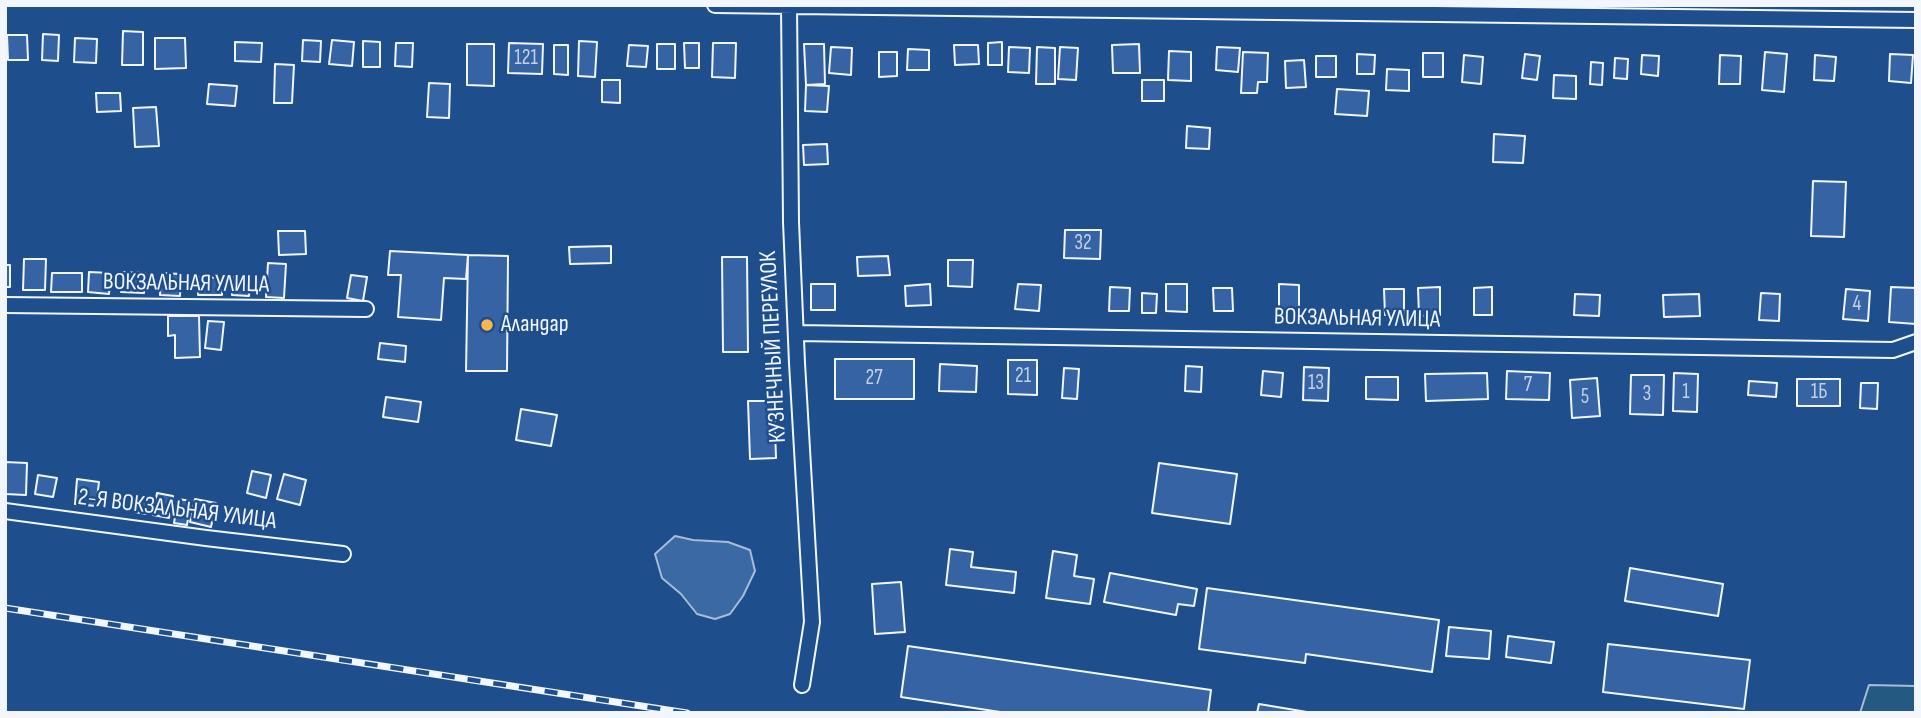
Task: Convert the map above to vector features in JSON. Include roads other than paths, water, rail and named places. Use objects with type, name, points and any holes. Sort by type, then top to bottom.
[{"type":"street","points":[[715,5],[1916,20]]},
{"type":"street","name":"КУЗНЕЧНЫЙ ПЕРЕУЛОК","points":[[789,6],[791,222],[813,622],[802,685]]},
{"type":"street","name":"ВОКЗАЛЬНАЯ УЛИЦА","points":[[5,305],[366,309]]},
{"type":"street","name":"ВОКЗАЛЬНАЯ УЛИЦА","points":[[796,332],[1893,350],[1916,342]]},
{"type":"street","name":"2-Я ВОКЗАЛЬНАЯ УЛИЦА","points":[[5,511],[343,554]]},
{"type":"railway","points":[[5,608],[687,713]]},
{"type":"place","name":"Аландар","points":[[487,325]]}]
